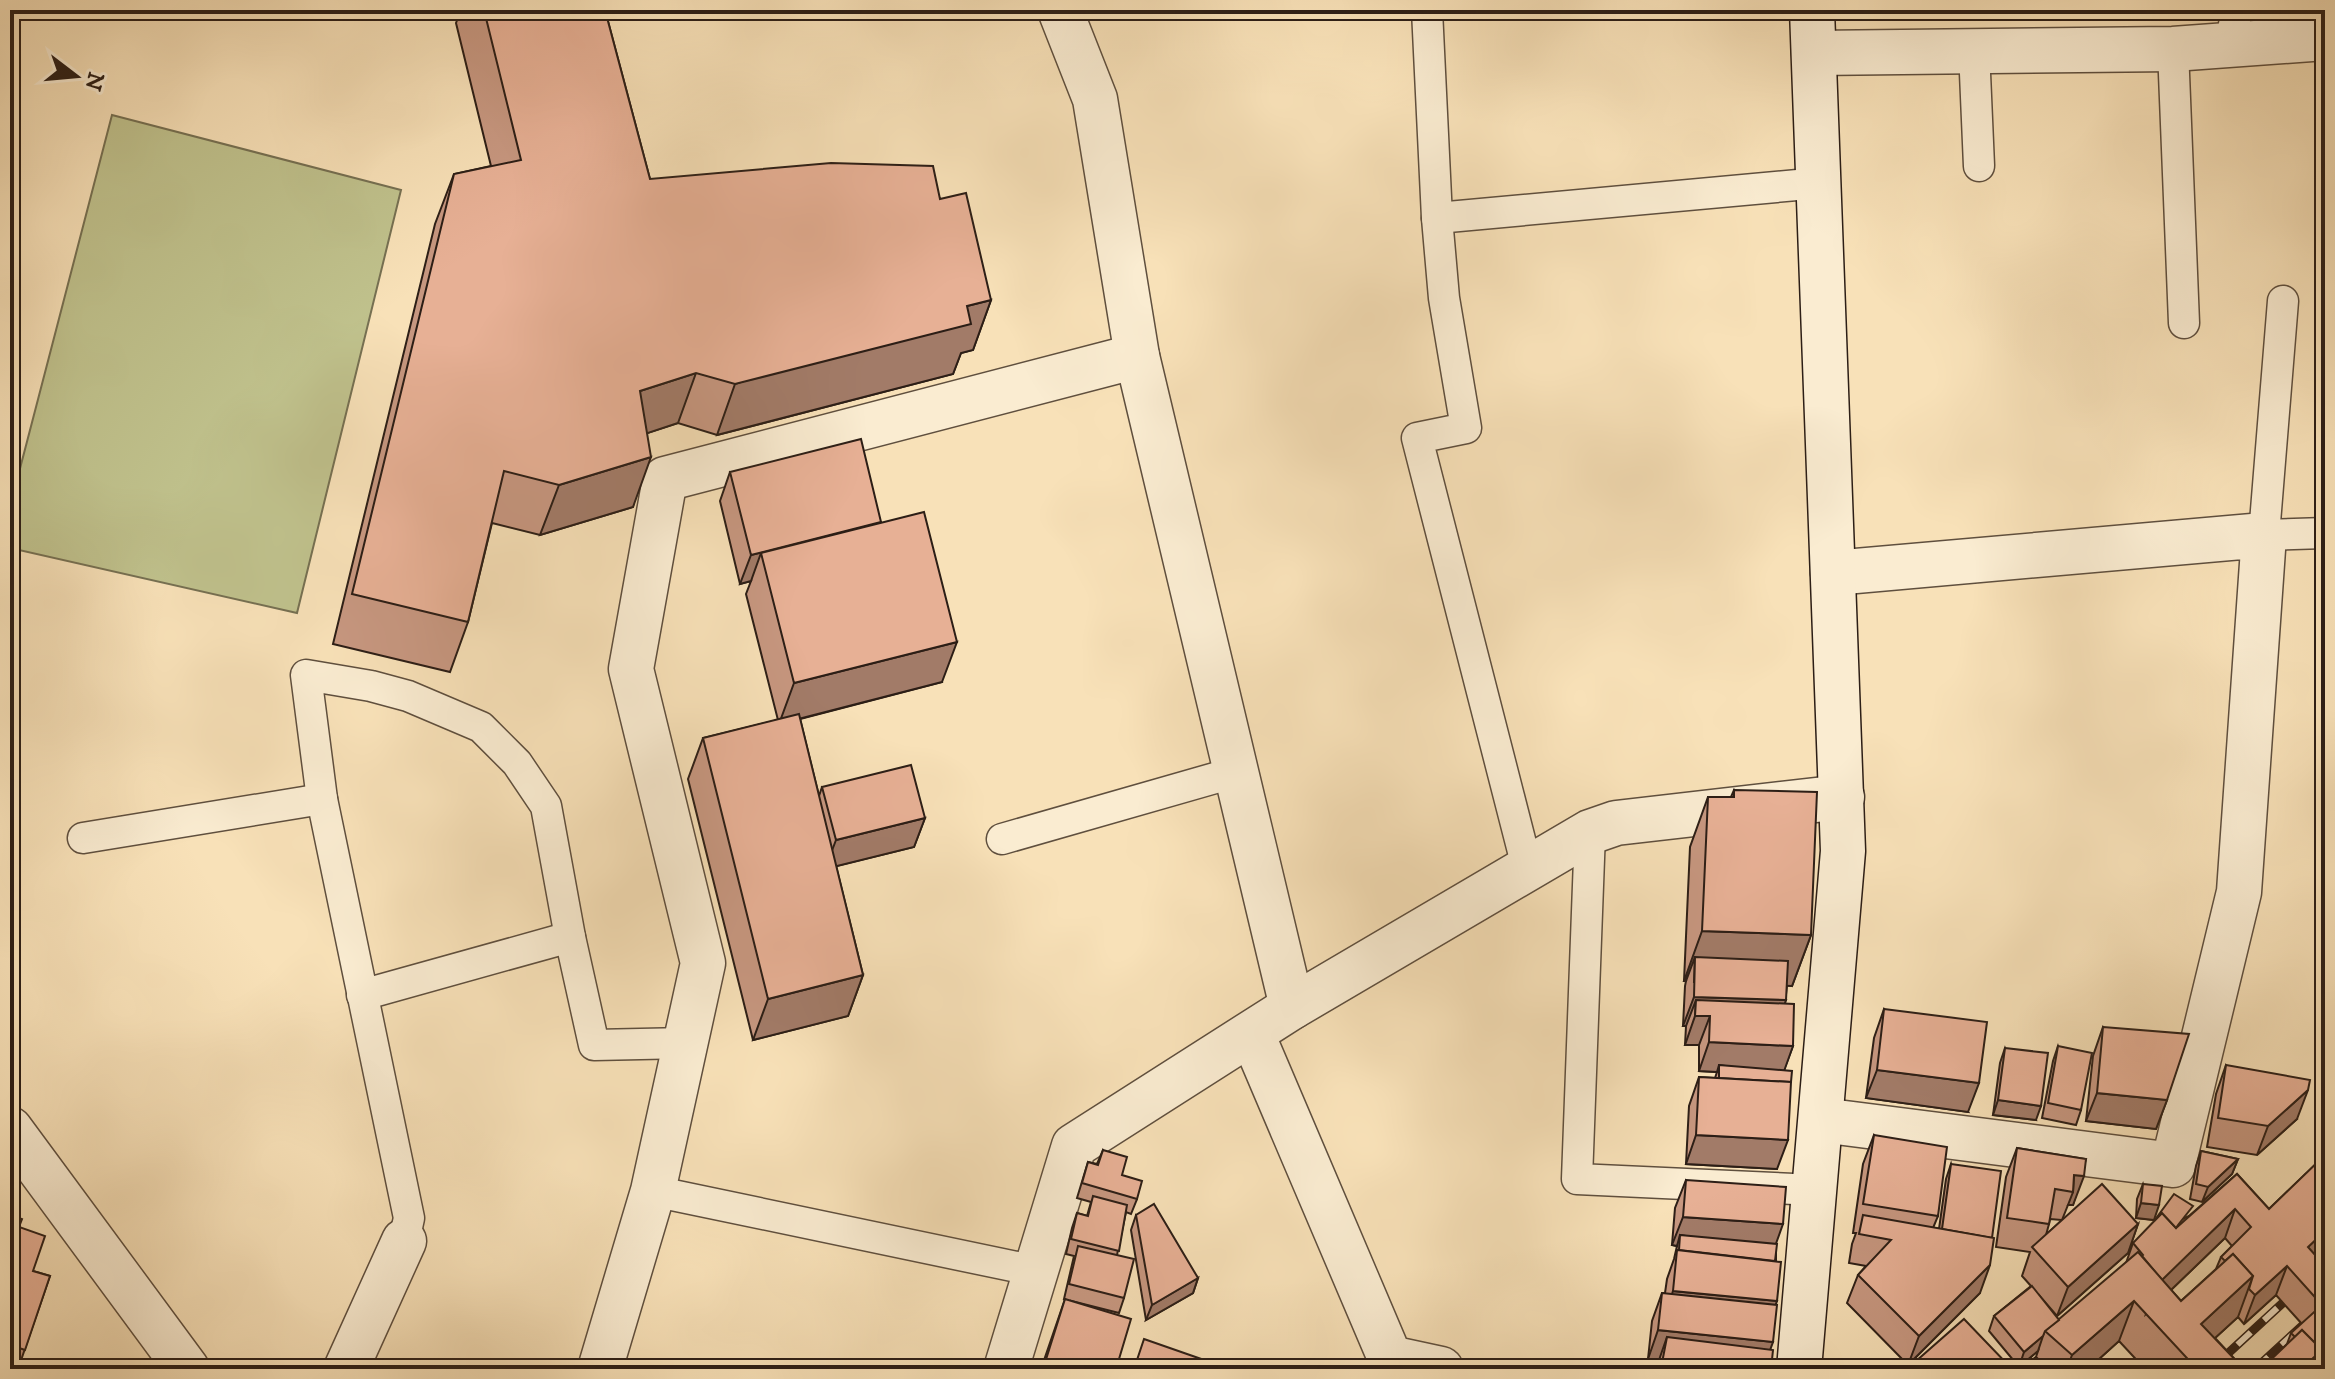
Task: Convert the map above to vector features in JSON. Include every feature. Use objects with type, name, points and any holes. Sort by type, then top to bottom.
[{"type":"street","points":[[1060,10],[1095,99],[1137,356],[1292,1007]]},
{"type":"street","points":[[1799,1369],[1843,851],[1812,10]]},
{"type":"street","points":[[1814,53],[1974,50],[2071,29],[2173,49],[2233,27],[2325,38]]},
{"type":"street","points":[[600,1369],[653,1191],[703,963],[631,669],[665,479],[1137,356]]},
{"type":"street","points":[[1821,1120],[2173,1165],[2239,892],[2264,535],[1833,573]]},
{"type":"street","points":[[1006,1369],[1074,1146],[1292,1007],[1590,832],[1616,823],[1842,797]]},
{"type":"street","points":[[1252,1034],[1390,1358],[1441,1369]]},
{"type":"street","points":[[10,1129],[187,1369]]},
{"type":"street","points":[[346,1369],[404,1241]]},
{"type":"lane","points":[[1427,10],[1444,298],[1466,428],[1417,438],[1527,867]]},
{"type":"lane","points":[[2173,49],[2184,323]]},
{"type":"lane","points":[[1974,50],[1979,166]]},
{"type":"lane","points":[[1437,218],[1819,183]]},
{"type":"lane","points":[[2283,301],[2264,535],[2325,533]]},
{"type":"lane","points":[[404,1241],[409,1218],[322,799],[306,675],[408,696],[481,727],[517,763],[546,806],[594,1045],[687,1043]]},
{"type":"lane","points":[[1002,839],[1236,772]]},
{"type":"lane","points":[[83,838],[322,799]]},
{"type":"lane","points":[[1590,832],[1577,1179],[1815,1190]]},
{"type":"lane","points":[[362,995],[570,937]]},
{"type":"lane","points":[[653,1191],[1036,1271]]},
{"type":"green space","points":[[112,115],[401,190],[297,613],[10,548],[10,507]]},
{"type":"building","points":[[484,10],[605,10],[650,179],[831,163],[933,166],[940,199],[966,193],[991,300],[967,306],[971,324],[735,384],[696,373],[640,391],[651,457],[559,485],[504,471],[468,622],[352,594],[454,174],[521,160]]},
{"type":"building","points":[[861,439],[881,522],[751,555],[730,472]]},
{"type":"building","points":[[924,512],[957,642],[794,683],[761,553]]},
{"type":"building","points":[[799,714],[863,975],[768,999],[703,738]]},
{"type":"building","points":[[911,765],[925,818],[836,840],[822,787]]},
{"type":"building","points":[[1734,790],[1817,792],[1811,935],[1702,931],[1708,797],[1734,797]]},
{"type":"building","points":[[1695,957],[1788,961],[1786,1000],[1694,997]]},
{"type":"building","points":[[1696,1000],[1794,1004],[1793,1046],[1709,1042],[1710,1016],[1695,1016]]},
{"type":"building","points":[[1884,1009],[1987,1022],[1979,1083],[1877,1070]]},
{"type":"building","points":[[2103,1027],[2189,1034],[2167,1100],[2097,1093]]},
{"type":"building","points":[[2058,1046],[2092,1053],[2081,1110],[2048,1103]]},
{"type":"building","points":[[2005,1048],[2048,1053],[2041,1106],[1998,1100]]},
{"type":"building","points":[[1719,1065],[1792,1071],[1791,1082],[1719,1078]]},
{"type":"building","points":[[2226,1065],[2310,1080],[2308,1090],[2268,1126],[2218,1118]]},
{"type":"building","points":[[1699,1077],[1791,1082],[1788,1140],[1696,1135]]},
{"type":"building","points":[[1874,1135],[1947,1147],[1938,1216],[1863,1204]]},
{"type":"building","points":[[2017,1148],[2086,1159],[2084,1176],[2074,1175],[2073,1192],[2055,1189],[2049,1224],[2007,1218]]},
{"type":"building","points":[[1103,1150],[1127,1157],[1122,1175],[1142,1181],[1137,1199],[1082,1183],[1088,1162],[1098,1165]]},
{"type":"building","points":[[2201,1151],[2238,1159],[2208,1187],[2196,1184]]},
{"type":"building","points":[[2325,1155],[2325,1231],[2308,1247],[2325,1266],[2324,1369],[2318,1362],[2322,1350],[2302,1330],[2295,1337],[2291,1333],[2322,1305],[2287,1266],[2255,1295],[2249,1289],[2253,1276],[2233,1254],[2225,1261],[2221,1257],[2251,1227],[2235,1209],[2162,1280],[2133,1243],[2162,1213],[2176,1228],[2237,1174],[2269,1209]]},
{"type":"building","points":[[1951,1164],[2001,1171],[1992,1238],[1942,1229]]},
{"type":"building","points":[[1686,1180],[1786,1187],[1783,1224],[1683,1217]]},
{"type":"building","points":[[2102,1184],[2138,1224],[2068,1287],[2032,1247]]},
{"type":"building","points":[[2143,1184],[2162,1186],[2159,1205],[2141,1203]]},
{"type":"building","points":[[2174,1194],[2193,1206],[2176,1228],[2162,1213],[2154,1221]]},
{"type":"building","points":[[1093,1196],[1127,1205],[1119,1251],[1071,1239],[1077,1213],[1088,1216]]},
{"type":"building","points":[[1154,1204],[1198,1278],[1152,1305],[1136,1215]]},
{"type":"building","points":[[10,1215],[22,1219],[19,1227],[45,1236],[33,1271],[50,1276],[25,1350],[10,1345]]},
{"type":"building","points":[[1863,1215],[1994,1238],[1990,1265],[1919,1336],[1858,1275],[1891,1240],[1859,1234]]},
{"type":"building","points":[[1680,1235],[1777,1244],[1775,1261],[1679,1250]]},
{"type":"building","points":[[1078,1246],[1134,1259],[1124,1298],[1069,1284]]},
{"type":"building","points":[[1677,1250],[1781,1262],[1777,1301],[1673,1291]]},
{"type":"building","points":[[2138,1252],[2181,1301],[2233,1254],[2253,1276],[2201,1324],[2244,1369],[2197,1369],[2134,1301],[2072,1355],[2045,1331]]},
{"type":"building","points":[[2032,1286],[2059,1320],[2024,1352],[1994,1316]]},
{"type":"building","points":[[1662,1293],[1777,1305],[1773,1342],[1658,1330]]},
{"type":"building","points":[[1065,1299],[1131,1319],[1116,1369],[1043,1369]]},
{"type":"building","points":[[1964,1319],[2012,1369],[1907,1369]]},
{"type":"building","points":[[2302,1330],[2322,1350],[2301,1369],[2261,1369]]},
{"type":"building","points":[[1667,1337],[1773,1350],[1771,1369],[1661,1368]]},
{"type":"building","points":[[1144,1339],[1230,1369],[1134,1369]]},
{"type":"building","points":[[2036,1357],[2049,1369],[2022,1369]]},
{"type":"railway","points":[[2211,1369],[2325,1264]]},
{"type":"railway","points":[[2255,1369],[2325,1305]]}]
